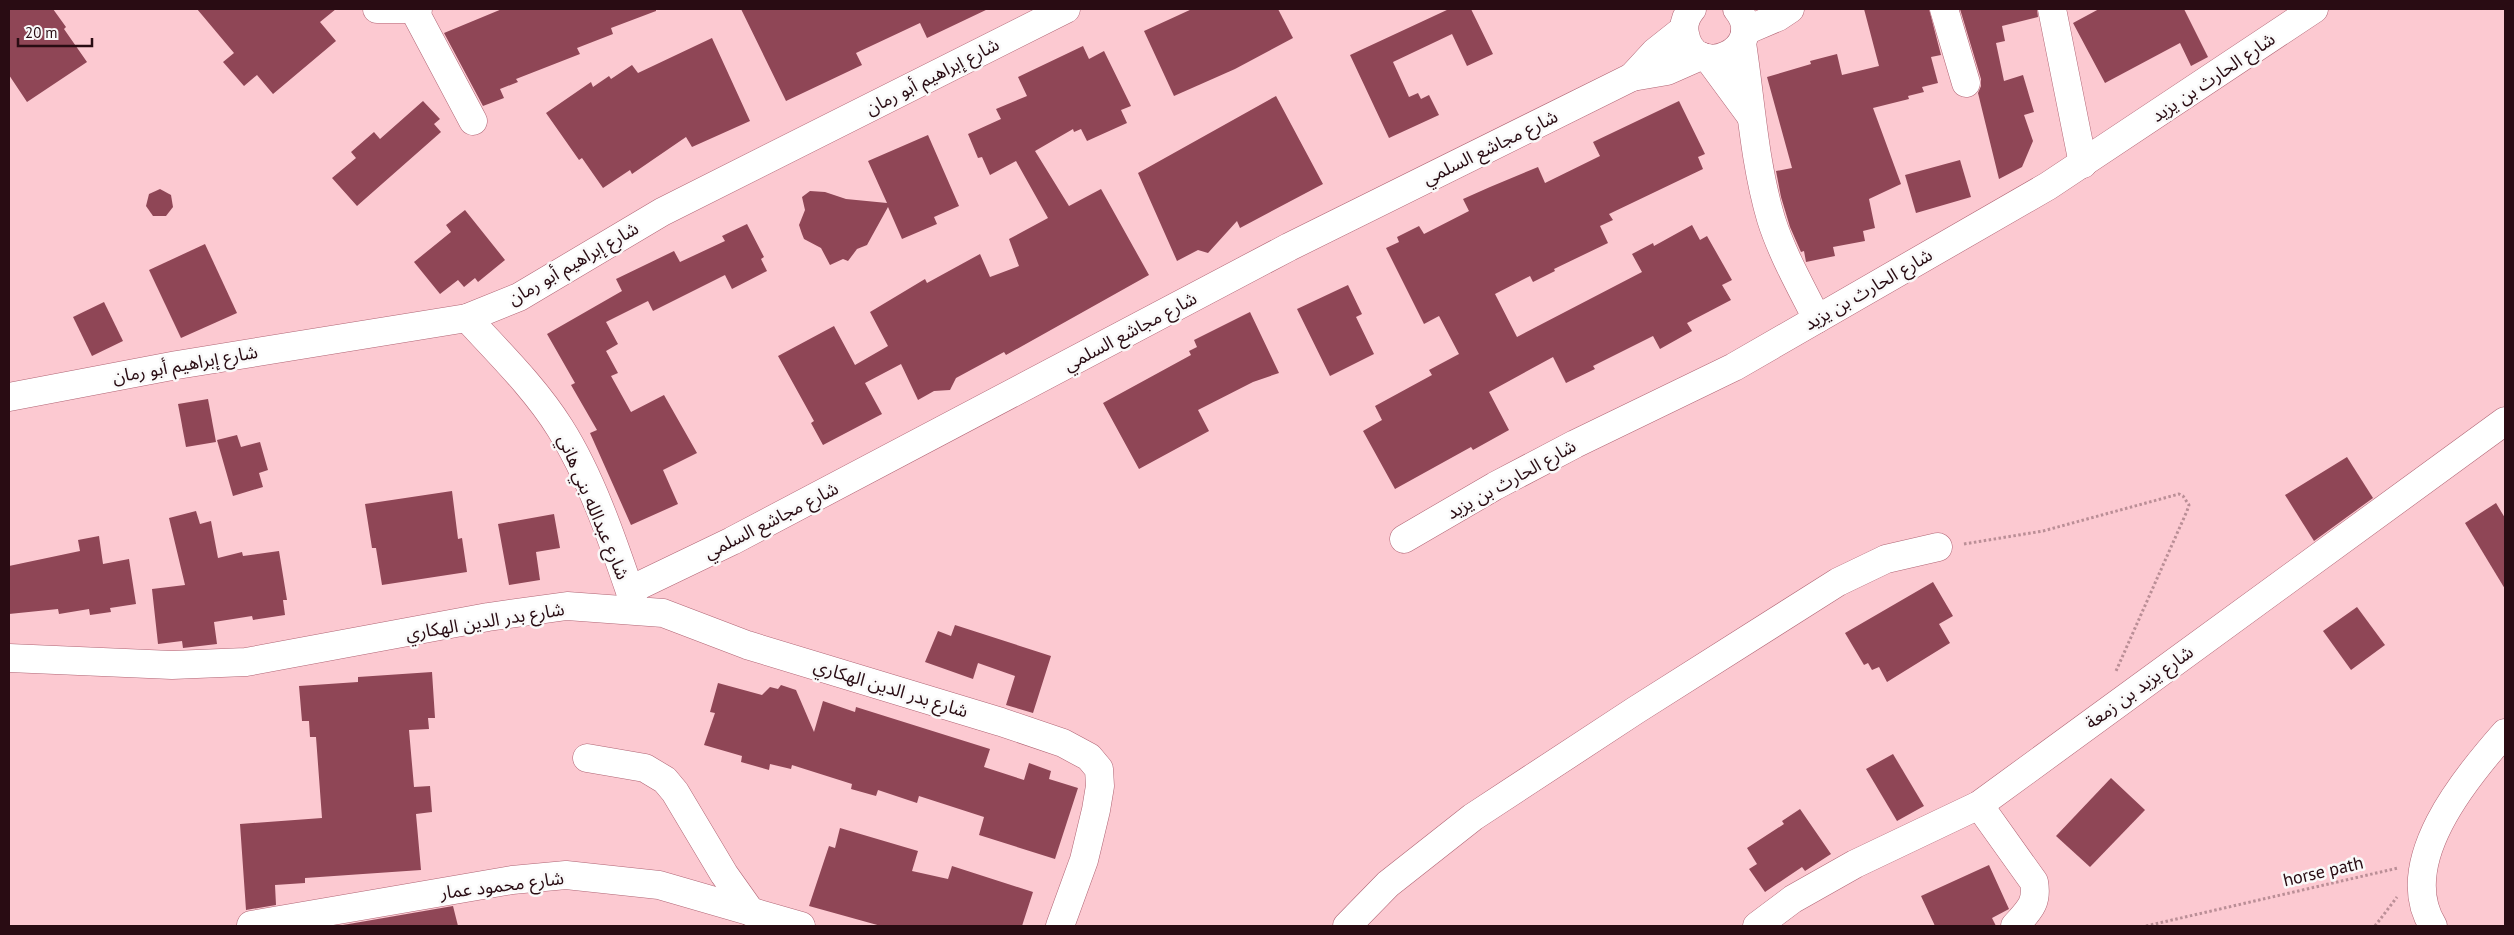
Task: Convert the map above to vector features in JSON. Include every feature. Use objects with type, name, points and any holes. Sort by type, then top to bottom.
[{"type":"street","points":[[377,9],[416,10],[473,121]]},
{"type":"street","name":"شارع إبراهيم أبو رمان","points":[[9,397],[178,365],[467,318],[519,297],[662,212],[1066,9]]},
{"type":"street","points":[[1790,9],[1741,28],[1750,114],[1759,172],[1772,220],[1791,268],[1817,319]]},
{"type":"street","points":[[1944,9],[1966,83]]},
{"type":"street","points":[[2052,9],[2083,164]]},
{"type":"street","name":"شارع الحارث بن يزيد","points":[[1404,539],[1494,486],[1575,444],[1734,367],[2048,186],[2314,9]]},
{"type":"street","points":[[1685,16],[1688,45],[1704,57],[1750,114]]},
{"type":"street","name":"شارع مجاشع السلمي","points":[[1632,77],[1685,16]]},
{"type":"street","name":"شارع مجاشع السلمي","points":[[633,600],[732,541],[1289,247],[1632,77],[1667,70],[1704,57],[1727,56],[1741,28]]},
{"type":"street","name":"شارع عبدالله بني هاني","points":[[467,318],[528,386],[560,427],[584,475],[633,600]]},
{"type":"street","name":"شارع يزيد بن زمعة","points":[[1757,926],[1793,899],[1854,864],[1979,805],[2505,421]]},
{"type":"street","points":[[1347,926],[1388,884],[1474,817],[1636,710],[1838,582],[1886,559],[1938,547]]},
{"type":"street","name":"شارع بدر الدين الهكاري","points":[[9,658],[172,666],[246,662],[498,615],[633,600],[747,645],[1001,722],[1063,743],[1089,757],[1098,769],[1100,786],[1096,810],[1084,860],[1060,926]]},
{"type":"street","points":[[2433,926],[2424,902],[2422,884],[2425,862],[2432,838],[2469,775],[2505,733]]},
{"type":"street","points":[[587,758],[645,768],[665,780],[676,792],[724,874],[751,912]]},
{"type":"street","points":[[1979,805],[2034,882],[2036,895],[2031,908],[2015,926]]},
{"type":"street","name":"شارع محمود عمار","points":[[251,925],[512,880],[566,875],[659,885],[801,926]]},
{"type":"path","points":[[1938,547],[2042,531],[2179,494],[2183,496],[2189,505],[2187,511],[2115,674]]},
{"type":"path","points":[[2375,926],[2425,862]]},
{"type":"path","name":"horse path","points":[[2146,926],[2425,862]]},
{"type":"building","points":[[9,9],[53,9],[66,27],[64,29],[87,62],[27,102],[9,75]]},
{"type":"building","points":[[197,9],[336,9],[320,22],[336,41],[273,94],[257,75],[244,86],[223,62],[234,53]]},
{"type":"building","points":[[502,9],[656,9],[656,11],[611,28],[613,34],[577,48],[580,54],[516,79],[518,82],[500,89],[504,98],[483,106],[444,33]]},
{"type":"building","points":[[741,9],[988,9],[927,38],[920,23],[856,53],[862,65],[786,101]]},
{"type":"building","points":[[1192,9],[1278,9],[1293,38],[1235,69],[1174,96],[1144,31]]},
{"type":"building","points":[[1449,9],[1471,9],[1493,54],[1467,66],[1452,34],[1393,62],[1409,97],[1418,93],[1421,99],[1429,95],[1439,115],[1389,138],[1350,55]]},
{"type":"building","points":[[1864,9],[1929,9],[1941,55],[1931,57],[1938,83],[1922,87],[1924,92],[1908,96],[1909,99],[1873,108],[1901,184],[1869,199],[1875,228],[1863,231],[1865,241],[1833,247],[1835,256],[1806,262],[1804,251],[1801,252],[1790,227],[1781,197],[1776,171],[1792,168],[1767,77],[1811,64],[1810,61],[1837,54],[1842,75],[1879,66]]},
{"type":"building","points":[[1960,9],[2037,9],[2038,17],[2002,26],[2005,41],[1996,43],[2004,81],[2023,75],[2034,112],[2024,115],[2033,141],[2022,167],[1999,179],[1978,93],[1981,79]]},
{"type":"building","points":[[2099,9],[2184,9],[2208,57],[2191,66],[2180,43],[2105,83],[2073,23]]},
{"type":"building","points":[[712,38],[750,121],[692,147],[686,137],[632,174],[630,170],[603,188],[582,158],[579,160],[546,113],[591,82],[593,87],[609,76],[611,79],[632,65],[638,73]]},
{"type":"building","points":[[1083,46],[1089,59],[1104,51],[1131,106],[1121,110],[1127,123],[1087,141],[1081,129],[1074,132],[1073,129],[1035,151],[1069,206],[1101,189],[1149,275],[1006,355],[1004,352],[956,378],[950,390],[934,391],[918,400],[901,364],[865,383],[882,414],[823,445],[811,423],[814,421],[778,356],[834,326],[855,365],[888,346],[870,312],[925,279],[927,283],[980,254],[990,277],[1019,266],[1009,239],[1048,218],[1016,161],[990,175],[982,157],[978,158],[968,134],[1001,119],[996,109],[1027,96],[1018,77]]},
{"type":"building","points":[[1276,96],[1323,184],[1240,228],[1237,221],[1208,253],[1198,250],[1177,261],[1138,173]]},
{"type":"building","points":[[423,101],[440,119],[434,124],[441,132],[357,206],[332,178],[356,158],[351,152],[374,132],[380,139]]},
{"type":"building","points":[[1679,101],[1705,154],[1698,157],[1703,169],[1609,214],[1613,220],[1600,226],[1608,243],[1554,269],[1555,271],[1533,282],[1530,276],[1495,294],[1517,337],[1642,272],[1632,254],[1653,243],[1654,246],[1692,225],[1700,240],[1707,236],[1732,280],[1722,285],[1731,300],[1687,323],[1692,331],[1660,349],[1653,336],[1593,366],[1595,369],[1566,383],[1553,357],[1489,392],[1509,430],[1473,450],[1471,447],[1395,489],[1363,431],[1382,420],[1375,406],[1432,375],[1429,370],[1459,354],[1439,316],[1424,324],[1386,248],[1399,242],[1397,237],[1419,226],[1424,234],[1469,211],[1463,199],[1490,187],[1538,167],[1545,183],[1600,156],[1593,142]]},
{"type":"building","points":[[928,135],[959,206],[934,217],[937,224],[902,239],[888,207],[867,245],[857,249],[848,261],[843,259],[830,265],[821,248],[804,239],[799,225],[805,210],[802,197],[810,191],[825,192],[846,199],[887,203],[868,161]]},
{"type":"building","points":[[1960,160],[1971,197],[1916,213],[1905,175]]},
{"type":"building","points":[[160,189],[171,195],[173,207],[166,216],[153,216],[146,206],[149,194]]},
{"type":"building","points":[[465,210],[505,260],[478,282],[475,278],[464,287],[458,280],[440,294],[414,262],[451,232],[446,225]]},
{"type":"building","points":[[747,224],[764,257],[761,259],[767,271],[732,289],[725,275],[653,311],[648,301],[606,322],[618,344],[606,351],[618,373],[611,376],[631,412],[664,395],[697,453],[663,470],[678,504],[631,525],[590,433],[597,430],[571,385],[575,383],[547,334],[622,291],[616,279],[674,251],[680,262],[725,241],[722,236]]},
{"type":"building","points":[[205,244],[237,313],[181,338],[149,270]]},
{"type":"building","points":[[1348,285],[1362,314],[1356,317],[1374,354],[1330,376],[1297,309]]},
{"type":"building","points":[[104,302],[123,341],[92,356],[73,317]]},
{"type":"building","points":[[1250,312],[1279,373],[1253,382],[1198,410],[1209,431],[1139,469],[1103,403],[1191,355],[1189,351],[1197,347],[1194,340]]},
{"type":"building","points":[[208,399],[216,442],[186,447],[178,404]]},
{"type":"building","points":[[237,435],[241,447],[260,442],[268,470],[259,473],[263,487],[233,496],[217,440]]},
{"type":"building","points":[[2347,457],[2373,498],[2314,541],[2285,495]]},
{"type":"building","points":[[452,491],[458,539],[462,538],[467,572],[382,585],[376,548],[372,548],[365,504]]},
{"type":"building","points":[[2496,503],[2505,518],[2505,589],[2465,523]]},
{"type":"building","points":[[196,511],[200,524],[211,521],[218,558],[242,552],[243,556],[279,551],[287,600],[283,600],[285,615],[253,620],[252,616],[214,622],[217,644],[183,648],[182,641],[158,644],[152,589],[185,585],[169,518]]},
{"type":"building","points":[[554,514],[560,548],[536,552],[540,580],[509,585],[498,524]]},
{"type":"building","points":[[99,536],[103,564],[129,559],[136,604],[110,608],[111,612],[90,615],[89,609],[59,614],[58,609],[9,614],[9,566],[80,551],[78,540]]},
{"type":"building","points":[[1933,582],[1953,616],[1939,624],[1950,643],[1887,682],[1879,667],[1872,670],[1868,663],[1864,665],[1845,633]]},
{"type":"building","points":[[2357,607],[2385,645],[2351,670],[2323,631]]},
{"type":"building","points":[[955,625],[1051,656],[1033,713],[1006,705],[1015,676],[978,663],[973,679],[925,662],[938,631],[951,636]]},
{"type":"building","points":[[432,672],[435,718],[428,718],[429,729],[409,730],[414,787],[430,786],[432,812],[416,814],[421,870],[305,878],[305,883],[275,885],[276,905],[246,910],[240,824],[322,818],[316,737],[310,737],[309,721],[302,721],[299,686],[358,682],[358,677]]},
{"type":"building","points":[[718,683],[762,695],[770,687],[778,689],[781,685],[796,690],[814,732],[823,701],[855,712],[856,707],[990,749],[984,767],[1024,780],[1029,763],[1051,771],[1049,779],[1078,788],[1055,859],[979,835],[984,817],[919,796],[917,803],[878,790],[876,796],[851,789],[852,784],[792,765],[791,769],[770,764],[769,770],[741,762],[742,756],[704,745],[715,713],[710,712]]},
{"type":"building","points":[[1893,754],[1924,806],[1897,821],[1866,769]]},
{"type":"building","points":[[2111,778],[2145,810],[2090,867],[2056,836]]},
{"type":"building","points":[[1800,809],[1831,854],[1805,871],[1802,867],[1765,892],[1749,869],[1757,864],[1747,848],[1784,824],[1782,821]]},
{"type":"building","points":[[840,828],[918,851],[912,871],[948,879],[952,866],[1033,892],[1022,926],[881,926],[809,906],[829,846],[835,848]]},
{"type":"building","points":[[1989,865],[2009,909],[1992,918],[1996,926],[1935,926],[1921,896]]},
{"type":"building","points":[[453,906],[458,926],[343,926],[343,925]]}]
